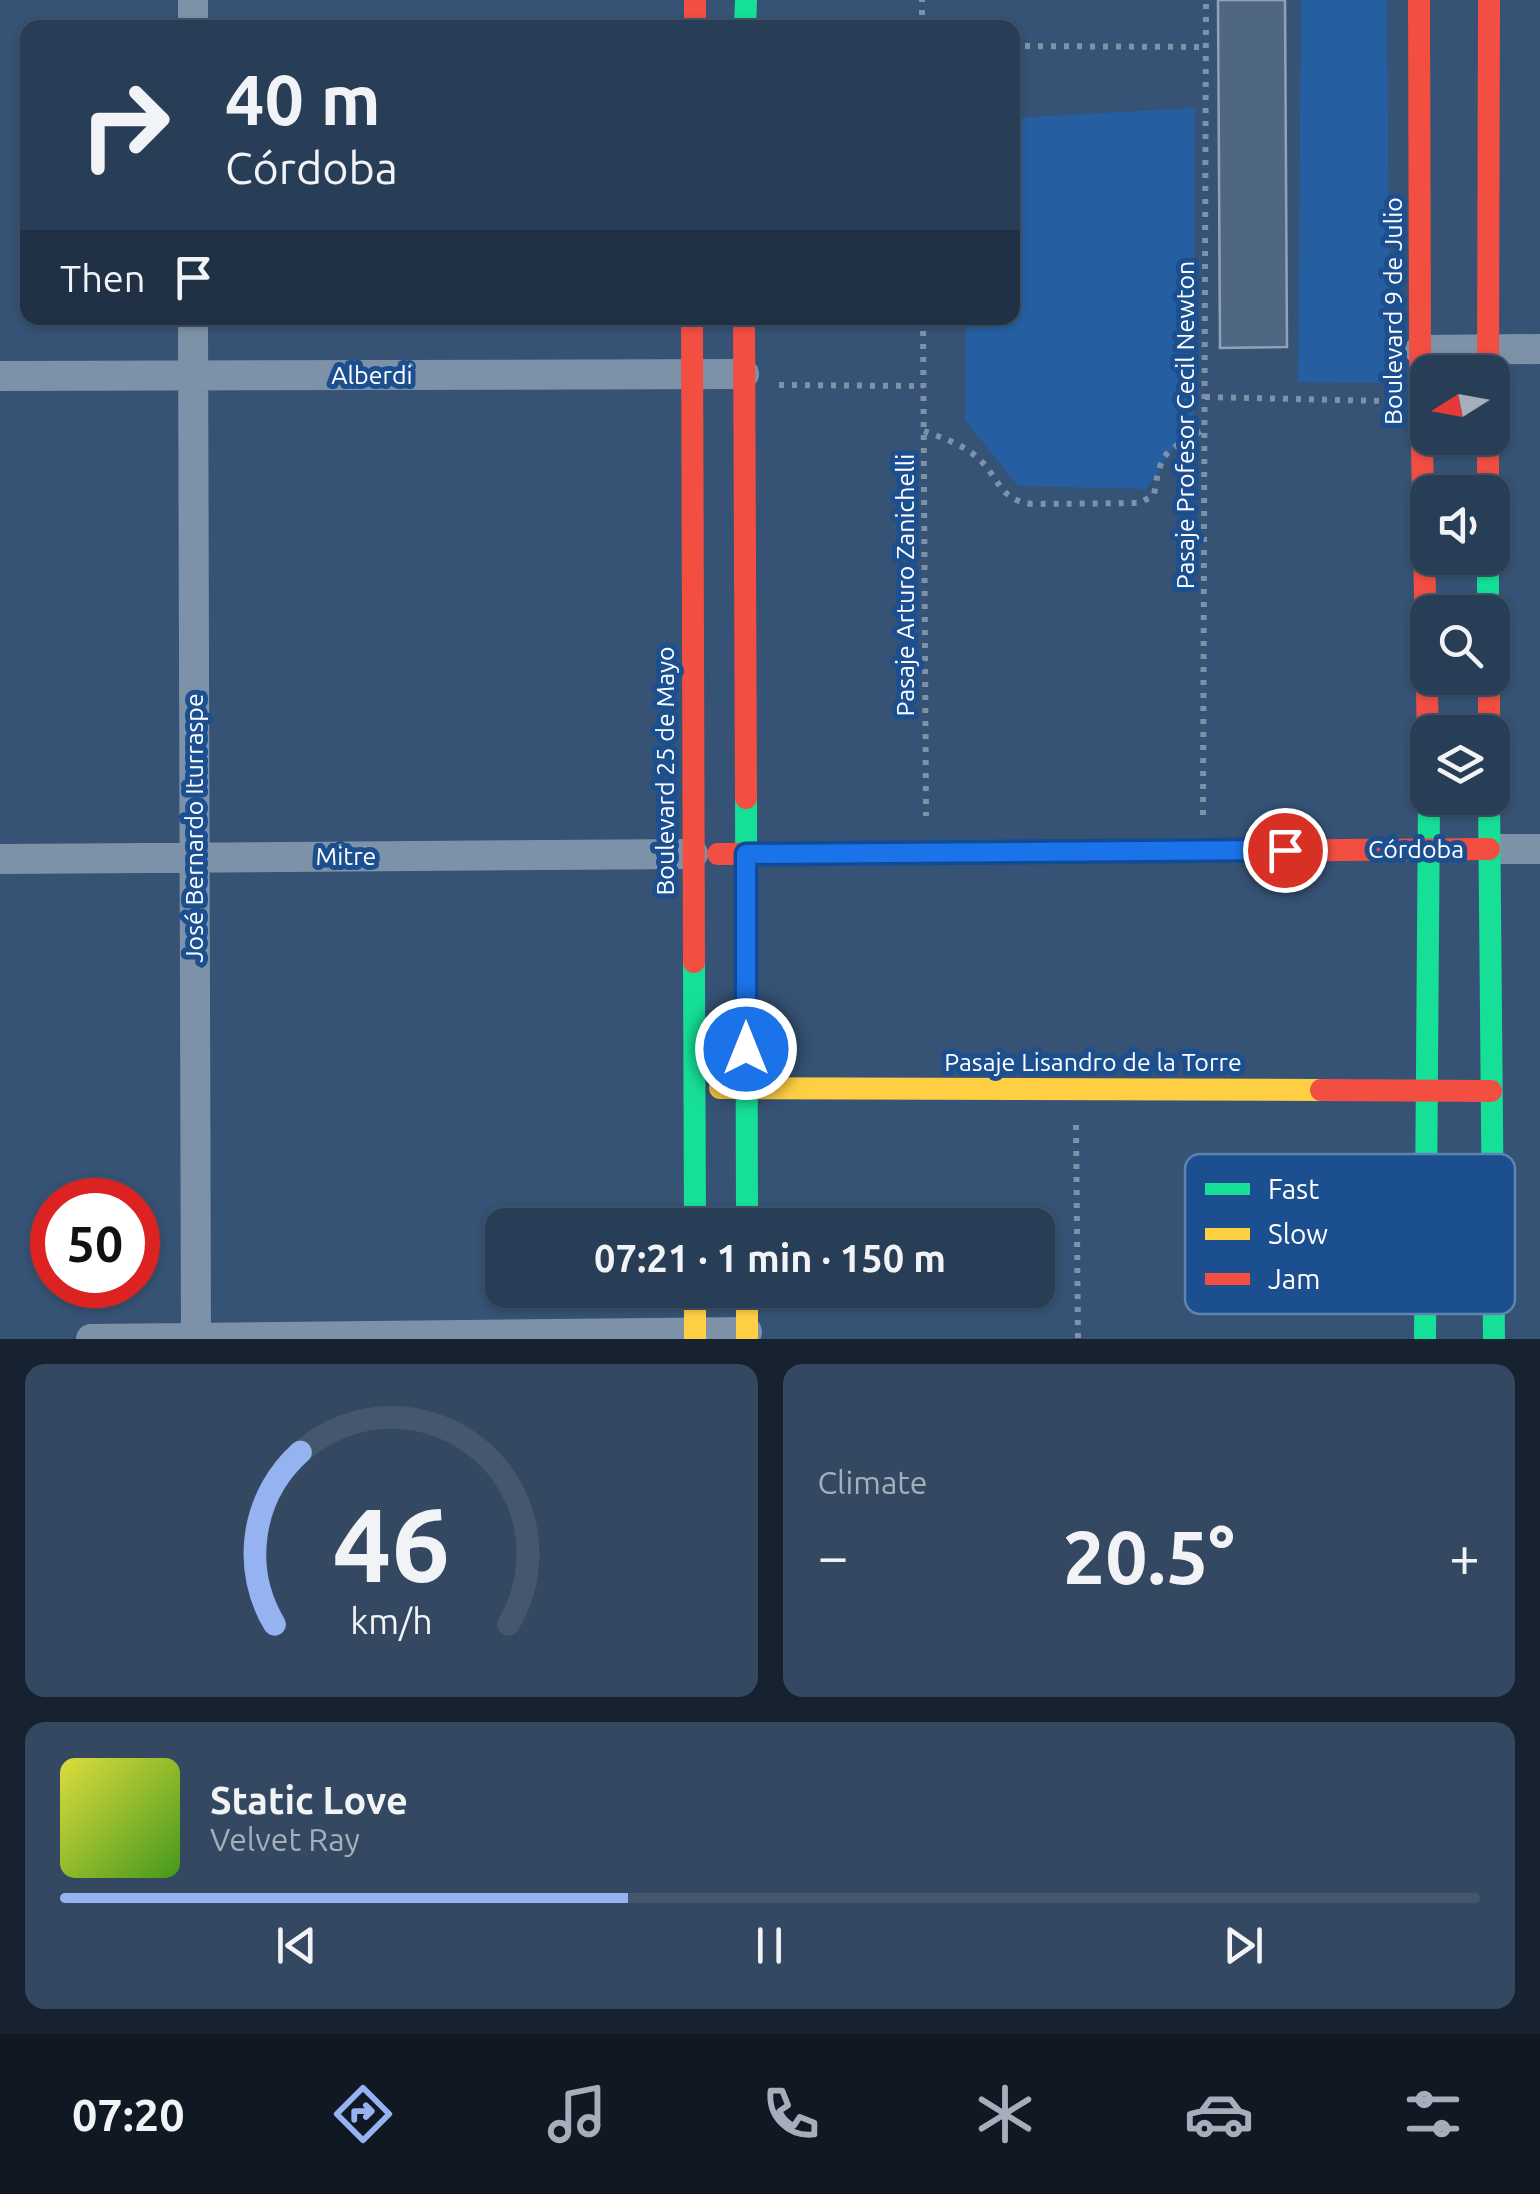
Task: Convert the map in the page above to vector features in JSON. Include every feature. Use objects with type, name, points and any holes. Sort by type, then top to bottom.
[{"type":"main road","name":"Boulevard 9 de Julio","points":[[1419,0],[1420,355]]},
{"type":"main road","points":[[1488,355],[1489,0]]},
{"type":"main road","name":"Boulevard 25 de Mayo","points":[[692,325],[695,1208]]},
{"type":"main road","points":[[744,325],[747,1208]]},
{"type":"main road","name":"Boulevard 9 de Julio","points":[[1422,455],[1427,715]]},
{"type":"main road","points":[[1426,1154],[1429,815]]},
{"type":"main road","points":[[1489,815],[1492,1154]]},
{"type":"main road","name":"Córdoba","points":[[693,854],[1489,849]]},
{"type":"main road","name":"Pasaje Lisandro de la Torre","points":[[694,1088],[1491,1091]]},
{"type":"main road","points":[[695,1308],[695,1336]]},
{"type":"main road","points":[[747,1308],[747,1336]]},
{"type":"main road","points":[[1427,1314],[1427,1339]]},
{"type":"main road","points":[[1494,1314],[1494,1339]]},
{"type":"street","name":"José Bernardo Iturraspe","points":[[192,325],[196,1338]]},
{"type":"street","points":[[1510,356],[1540,349]]},
{"type":"street","points":[[1420,350],[1451,355]]},
{"type":"street","name":"Alberdi","points":[[0,376],[692,374],[744,379]]},
{"type":"street","name":"Córdoba","points":[[1489,849],[1540,849]]},
{"type":"street","name":"Mitre","points":[[0,858],[693,854]]},
{"type":"street","points":[[91,1339],[747,1336]]},
{"type":"path","name":"Pasaje Profesor Cecil Newton","points":[[1203,851],[1206,0]]},
{"type":"path","points":[[1020,46],[1206,47]]},
{"type":"path","name":"Pasaje Arturo Zanichelli","points":[[923,325],[926,852]]},
{"type":"path","points":[[744,379],[923,386]]},
{"type":"path","points":[[1205,397],[1410,402]]},
{"type":"path","points":[[924,430],[963,447],[981,460],[998,486],[1016,502],[1032,504],[1140,502],[1154,495],[1164,453],[1205,429]]},
{"type":"path","points":[[1076,1090],[1078,1339]]},
{"type":"shaded area","points":[[1301,0],[1387,0],[1390,383],[1298,382]]},
{"type":"shaded area","points":[[1195,108],[1194,419],[1146,489],[1018,486],[965,420],[966,325],[1020,325],[1020,118]]},
{"type":"building","points":[[1218,0],[1285,0],[1287,347],[1220,348]]},
{"type":"traffic: fast","points":[[745,20],[746,0]]},
{"type":"traffic: fast","points":[[1488,575],[1488,595]]},
{"type":"traffic: fast","points":[[746,798],[747,1208]]},
{"type":"traffic: fast","points":[[1426,1154],[1429,815]]},
{"type":"traffic: fast","points":[[1489,815],[1492,1154]]},
{"type":"traffic: fast","points":[[694,962],[695,1208]]},
{"type":"traffic: fast","points":[[1425,1314],[1425,1339]]},
{"type":"traffic: fast","points":[[1494,1314],[1494,1339]]},
{"type":"traffic: slow","points":[[720,1088],[1321,1090]]},
{"type":"traffic: slow","points":[[695,1308],[695,1339]]},
{"type":"traffic: slow","points":[[747,1308],[747,1339]]},
{"type":"traffic: jam","points":[[695,0],[695,20]]},
{"type":"traffic: jam","points":[[1419,0],[1420,350],[1427,715]]},
{"type":"traffic: jam","points":[[1488,355],[1489,0]]},
{"type":"traffic: jam","points":[[692,325],[694,962]]},
{"type":"traffic: jam","points":[[744,325],[746,798]]},
{"type":"traffic: jam","points":[[1488,455],[1488,475]]},
{"type":"traffic: jam","points":[[1489,695],[1489,715]]},
{"type":"traffic: jam","points":[[718,854],[1489,849]]},
{"type":"traffic: jam","points":[[1321,1090],[1491,1091]]},
{"type":"route","points":[[746,1049],[746,854],[1285,850]]}]
